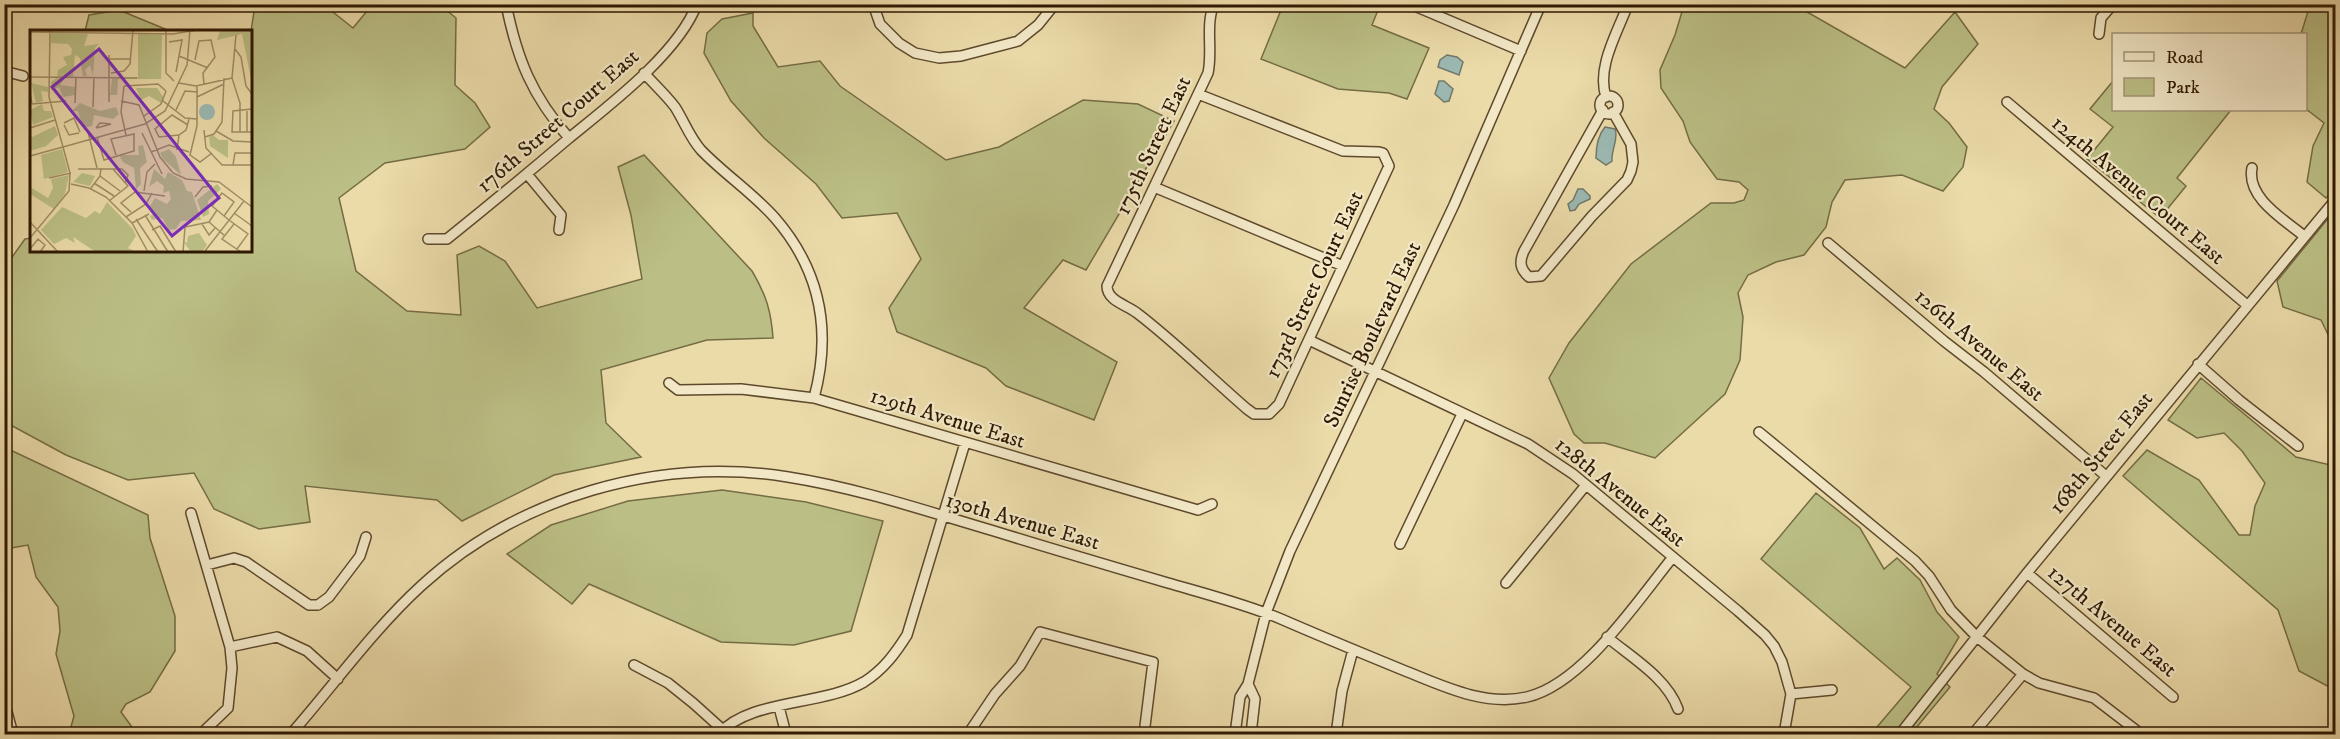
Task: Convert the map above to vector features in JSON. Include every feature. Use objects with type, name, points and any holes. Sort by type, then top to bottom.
[{"type":"street","points":[[506,4],[513,43],[533,90],[569,138]]},
{"type":"street","points":[[873,4],[880,24],[899,43],[915,53],[939,58],[961,56],[1018,41],[1038,25],[1055,4]]},
{"type":"street","name":"175th Street East","points":[[1214,4],[1211,17],[1211,61],[1198,94],[1107,286],[1110,296],[1136,312],[1247,409],[1261,416],[1269,414]]},
{"type":"street","points":[[1410,4],[1521,51]]},
{"type":"street","name":"Sunrise Boulevard East","points":[[1235,735],[1240,697],[1248,684],[1266,613],[1306,515],[1454,205],[1541,4]]},
{"type":"street","points":[[1606,97],[1603,88],[1605,65],[1628,4]]},
{"type":"street","points":[[2098,34],[2102,18],[2113,4]]},
{"type":"street","name":"176th Street Court East","points":[[428,239],[447,239],[604,110],[676,39],[688,23],[696,6]]},
{"type":"street","points":[[4,71],[23,76]]},
{"type":"street","points":[[644,73],[673,105],[698,147],[774,218],[802,254],[817,291],[821,309],[821,374],[814,398]]},
{"type":"street","name":"173rd Street Court East","points":[[1198,94],[1336,149],[1383,153],[1389,166],[1279,404],[1269,414]]},
{"type":"street","points":[[1603,110],[1608,113],[1613,112],[1618,105],[1617,100],[1612,96],[1606,97],[1601,102],[1603,110],[1524,251],[1521,268],[1530,277],[1541,276],[1592,216],[1627,180],[1634,162],[1631,144],[1613,112]]},
{"type":"street","name":"124th Avenue Court East","points":[[2007,102],[2247,305]]},
{"type":"street","points":[[2252,168],[2251,180],[2264,202],[2304,236]]},
{"type":"street","points":[[527,174],[561,215],[559,230]]},
{"type":"street","points":[[1154,187],[1343,266]]},
{"type":"street","name":"168th Street East","points":[[1900,735],[2027,573],[2336,199]]},
{"type":"street","name":"126th Avenue East","points":[[1828,243],[2106,476]]},
{"type":"street","name":"128th Avenue East","points":[[1309,340],[1545,454],[1586,485],[1765,634],[1774,645],[1782,662],[1791,694]]},
{"type":"street","points":[[2198,364],[2239,400],[2298,446]]},
{"type":"street","name":"129th Avenue East","points":[[669,383],[678,390],[741,389],[814,398],[1198,510],[1212,504]]},
{"type":"street","points":[[1400,544],[1462,414]]},
{"type":"street","points":[[1759,432],[1915,561],[1929,576],[1951,610],[1977,637],[2023,674],[2039,683],[2094,698],[2141,735]]},
{"type":"street","points":[[634,665],[668,683],[721,732],[758,711],[838,694],[864,682],[888,663],[907,635],[965,443]]},
{"type":"street","name":"130th Avenue East","points":[[291,735],[397,611],[420,588],[442,568],[498,530],[538,509],[596,489],[651,478],[722,471],[798,479],[944,516],[1266,613],[1353,650],[1457,691],[1481,698],[1528,697],[1560,683],[1607,637]]},
{"type":"street","points":[[1506,583],[1586,485]]},
{"type":"street","points":[[191,513],[230,647],[232,668],[228,708],[201,735]]},
{"type":"street","points":[[207,566],[234,558],[246,562],[309,605],[318,605],[329,597],[360,556],[366,537]]},
{"type":"street","points":[[1673,557],[1607,637],[1666,687],[1678,709]]},
{"type":"street","name":"127th Avenue East","points":[[2027,573],[2173,697]]},
{"type":"street","points":[[968,735],[995,694],[1020,666],[1040,632],[1154,662],[1144,735]]},
{"type":"street","points":[[230,647],[277,638],[307,651],[339,679]]},
{"type":"street","points":[[1336,735],[1342,691],[1353,650]]},
{"type":"street","points":[[1974,735],[2023,674]]},
{"type":"street","name":"Sunrise Boulevard East","points":[[1248,684],[1255,699],[1251,735]]},
{"type":"street","points":[[1784,735],[1791,694],[1832,690]]},
{"type":"street","points":[[5,703],[13,735]]},
{"type":"street","points":[[779,707],[786,735]]},
{"type":"green space","points":[[255,5],[324,5],[353,28],[372,5],[440,5],[456,18],[455,85],[475,103],[490,127],[465,149],[385,163],[339,198],[356,271],[407,311],[461,315],[457,255],[479,246],[505,261],[537,308],[642,279],[631,215],[618,167],[644,155],[752,271],[767,303],[773,338],[707,340],[601,370],[606,423],[641,457],[554,475],[462,521],[437,500],[305,486],[310,522],[259,529],[214,509],[194,473],[128,480],[66,455],[5,422],[5,267],[25,239],[30,238],[30,252],[252,252],[251,30]]},
{"type":"green space","points":[[1283,5],[1380,5],[1372,25],[1429,48],[1407,99],[1389,93],[1338,89],[1261,59]]},
{"type":"green space","points":[[1684,5],[1795,5],[1905,68],[1955,12],[1978,44],[1942,87],[1934,109],[1949,123],[1967,147],[1963,167],[1943,191],[1902,175],[1845,180],[1832,202],[1826,227],[1804,255],[1776,262],[1748,275],[1738,293],[1743,317],[1740,360],[1725,394],[1655,458],[1605,443],[1584,443],[1574,434],[1549,378],[1569,343],[1631,264],[1711,203],[1734,203],[1744,200],[1748,190],[1739,182],[1717,179],[1690,142],[1683,121],[1661,88],[1660,70],[1675,35]]},
{"type":"green space","points":[[2310,5],[2335,5],[2336,188],[2326,198],[2307,182],[2313,146],[2324,123],[2307,110],[2307,33],[2301,33]]},
{"type":"green space","points":[[119,10],[168,30],[85,30],[89,15]]},
{"type":"green space","points":[[753,13],[753,26],[778,67],[820,61],[840,86],[946,160],[999,147],[1083,100],[1138,104],[1174,121],[1086,270],[1063,260],[1024,308],[1117,362],[1094,420],[1006,386],[986,368],[897,332],[889,308],[921,259],[897,213],[842,218],[816,184],[764,138],[731,101],[704,53],[707,33],[722,19]]},
{"type":"green space","points":[[2112,82],[2112,111],[2230,111],[2177,178],[2186,186],[2160,218],[2087,159],[2113,127],[2090,109]]},
{"type":"green space","points":[[2335,210],[2335,349],[2321,320],[2283,307],[2277,281]]},
{"type":"green space","points":[[2201,378],[2296,457],[2335,466],[2335,690],[2299,671],[2278,610],[2123,476],[2147,450],[2199,480],[2239,535],[2250,535],[2255,506],[2265,483],[2242,451],[2224,433],[2197,438],[2168,420]]},
{"type":"green space","points":[[4,447],[148,515],[150,538],[175,616],[175,651],[150,692],[126,704],[121,712],[137,734],[69,734],[74,716],[56,654],[60,631],[58,607],[36,577],[28,545],[5,549]]},
{"type":"green space","points":[[722,490],[806,502],[883,521],[851,631],[794,645],[721,642],[589,584],[572,604],[507,554],[551,525],[628,501]]},
{"type":"green space","points":[[1816,493],[1860,528],[1884,569],[1897,558],[1920,580],[1937,612],[1959,637],[1937,674],[1950,687],[1911,734],[1871,734],[1911,687],[1761,559]]},
{"type":"water","points":[[1447,55],[1457,57],[1463,62],[1459,75],[1438,67],[1440,60]]},
{"type":"water","points":[[1439,81],[1444,81],[1453,89],[1449,101],[1444,102],[1435,94]]},
{"type":"water","points":[[1605,127],[1615,129],[1616,133],[1612,161],[1606,165],[1596,158],[1598,141]]},
{"type":"water","points":[[1578,189],[1583,189],[1590,199],[1570,211],[1568,204],[1573,200]]}]
